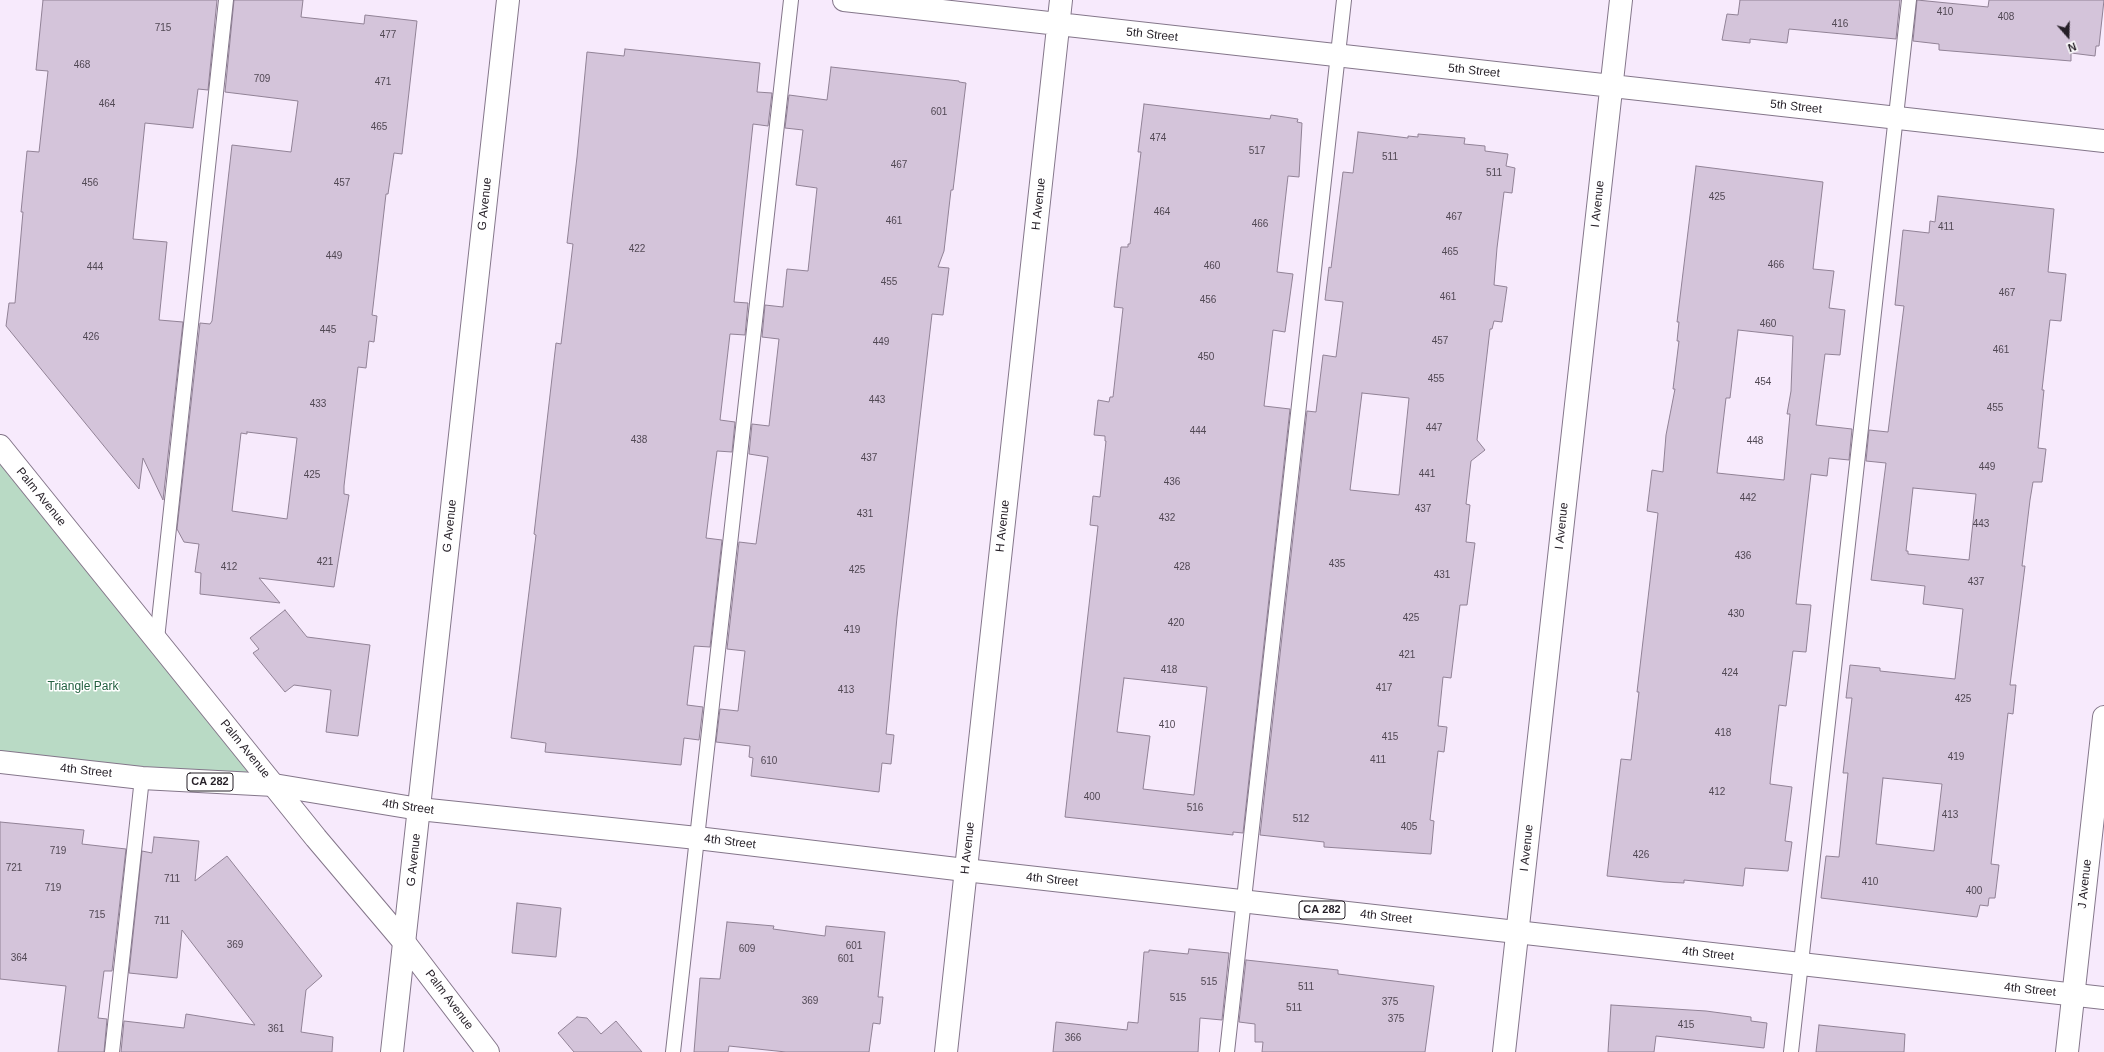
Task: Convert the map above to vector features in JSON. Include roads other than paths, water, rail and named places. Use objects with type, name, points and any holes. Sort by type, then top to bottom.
[{"type":"street","name":"G Avenue","points":[[392,1052],[508,0]]},
{"type":"street","name":"5th Street","points":[[844,0],[2104,141]]},
{"type":"street","name":"H Avenue","points":[[946,1052],[1061,0]]},
{"type":"street","name":"I Avenue","points":[[1504,1052],[1621,0]]},
{"type":"street","name":"Palm Avenue","points":[[0,446],[316,838],[404,942],[488,1052]]},
{"type":"street","name":"J Avenue","points":[[2067,1052],[2104,717]]},
{"type":"street","name":"4th Street","points":[[0,762],[142,778],[274,785],[419,809],[697,838],[966,870],[2104,998]]},
{"type":"lane","points":[[157,639],[226,0]]},
{"type":"lane","points":[[673,1052],[791,0]]},
{"type":"lane","points":[[1226,1052],[1344,0]]},
{"type":"lane","points":[[1791,1052],[1909,0]]},
{"type":"lane","points":[[112,1052],[142,778]]},
{"type":"park label","name":"Triangle Park","points":[[83,687]]}]
